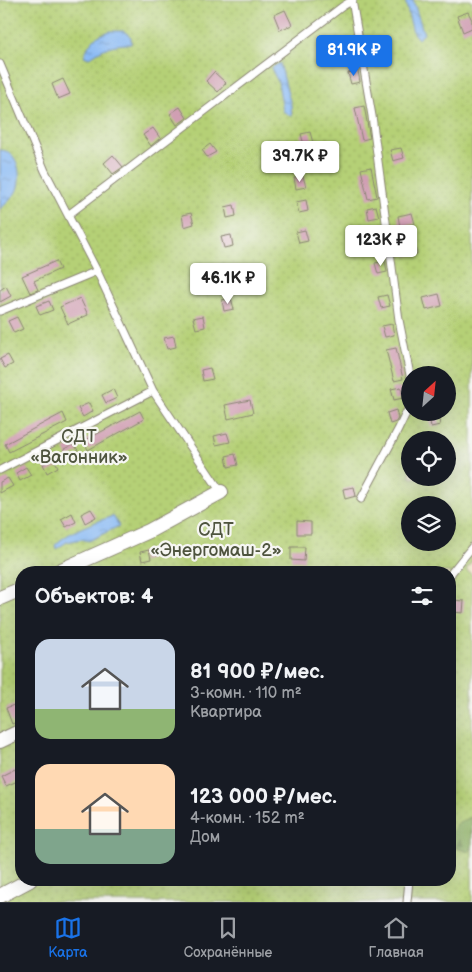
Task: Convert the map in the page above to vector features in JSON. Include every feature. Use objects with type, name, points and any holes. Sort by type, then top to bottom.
[{"type":"street","points":[[71,566],[149,531],[221,492]]},
{"type":"street","points":[[0,598],[15,592]]},
{"type":"street","points":[[0,741],[15,734]]},
{"type":"street","points":[[0,896],[19,886]]},
{"type":"lane","points":[[68,215],[353,0],[372,116],[399,320],[408,366]]},
{"type":"lane","points":[[0,64],[45,171],[97,271],[153,391],[221,492]]},
{"type":"lane","points":[[0,311],[97,271]]},
{"type":"lane","points":[[0,470],[153,391]]},
{"type":"lane","points":[[360,500],[402,421]]},
{"type":"lane","points":[[456,567],[472,547]]},
{"type":"lane","points":[[407,902],[408,886]]},
{"type":"green space","points":[[0,0],[472,0],[472,561],[466,570],[472,575],[472,817],[459,822],[456,826],[456,566],[15,566],[15,886],[456,886],[456,848],[469,852],[472,847],[472,902],[0,902]]},
{"type":"green space","points":[[472,817],[472,847],[469,852],[456,848],[456,826],[459,822]]},
{"type":"water","points":[[405,0],[413,0],[424,34],[418,39],[413,33]]},
{"type":"water","points":[[110,31],[124,31],[131,37],[131,44],[109,47],[89,58],[84,56],[94,39]]},
{"type":"water","points":[[280,63],[291,105],[292,117],[283,111],[278,82],[271,68]]},
{"type":"water","points":[[0,150],[12,155],[18,166],[19,180],[16,192],[0,209]]},
{"type":"water","points":[[113,516],[119,526],[89,541],[81,539],[67,542],[56,549],[55,545],[68,535]]},
{"type":"building","points":[[285,10],[292,25],[280,30],[274,15]]},
{"type":"building","points":[[468,12],[472,20],[472,28],[463,32],[457,16]]},
{"type":"building","points":[[352,39],[355,50],[345,52],[343,41]]},
{"type":"building","points":[[358,71],[360,82],[351,84],[348,73]]},
{"type":"building","points":[[214,72],[226,83],[218,92],[206,81]]},
{"type":"building","points":[[63,79],[70,94],[58,99],[52,84]]},
{"type":"building","points":[[364,106],[370,138],[362,140],[355,108]]},
{"type":"building","points":[[180,107],[187,118],[177,125],[170,114]]},
{"type":"building","points":[[153,128],[160,138],[151,146],[143,135]]},
{"type":"building","points":[[310,132],[313,143],[304,145],[301,134]]},
{"type":"building","points":[[210,144],[216,152],[207,157],[202,150]]},
{"type":"building","points":[[401,148],[404,158],[393,161],[390,150]]},
{"type":"building","points":[[291,149],[294,160],[284,162],[282,151]]},
{"type":"building","points":[[113,155],[123,167],[113,174],[104,163]]},
{"type":"building","points":[[371,167],[377,197],[368,199],[361,169]]},
{"type":"building","points":[[303,176],[306,187],[296,189],[294,178]]},
{"type":"building","points":[[306,200],[308,211],[299,213],[296,202]]},
{"type":"building","points":[[234,205],[236,216],[227,218],[225,207]]},
{"type":"building","points":[[376,206],[379,217],[369,219],[367,208]]},
{"type":"building","points":[[191,213],[194,224],[184,227],[182,215]]},
{"type":"building","points":[[412,213],[415,224],[400,227],[398,216]]},
{"type":"building","points":[[305,230],[308,241],[299,243],[296,232]]},
{"type":"building","points":[[231,235],[233,246],[224,248],[221,237]]},
{"type":"building","points":[[381,237],[384,248],[374,250],[372,239]]},
{"type":"building","points":[[415,246],[417,254],[407,256],[405,248]]},
{"type":"building","points":[[56,261],[60,269],[34,281],[38,290],[30,293],[22,276]]},
{"type":"building","points":[[385,261],[387,272],[378,274],[375,263]]},
{"type":"building","points":[[6,286],[11,296],[0,302],[0,290]]},
{"type":"building","points":[[439,294],[442,306],[426,310],[423,298]]},
{"type":"building","points":[[387,295],[390,306],[381,308],[378,297]]},
{"type":"building","points":[[80,298],[88,315],[68,324],[60,307]]},
{"type":"building","points":[[231,298],[234,309],[224,311],[222,300]]},
{"type":"building","points":[[49,301],[53,310],[40,315],[36,306]]},
{"type":"building","points":[[203,316],[205,327],[196,329],[193,318]]},
{"type":"building","points":[[17,317],[23,329],[14,333],[8,321]]},
{"type":"building","points":[[392,324],[394,335],[385,337],[382,326]]},
{"type":"building","points":[[174,336],[176,347],[167,349],[164,338]]},
{"type":"building","points":[[396,348],[401,379],[394,381],[386,350]]},
{"type":"building","points":[[8,355],[13,364],[5,368],[0,359]]},
{"type":"building","points":[[210,368],[213,379],[203,381],[201,370]]},
{"type":"building","points":[[401,387],[401,398],[394,400],[391,389]]},
{"type":"building","points":[[113,389],[117,398],[106,403],[102,395]]},
{"type":"building","points":[[250,400],[253,413],[228,419],[225,405]]},
{"type":"building","points":[[89,403],[93,411],[83,417],[78,408]]},
{"type":"building","points":[[396,410],[398,418],[396,422],[390,424],[387,413]]},
{"type":"building","points":[[140,411],[144,419],[88,450],[84,441]]},
{"type":"building","points":[[63,413],[67,422],[9,452],[5,444]]},
{"type":"building","points":[[430,421],[439,421],[440,425],[431,427]]},
{"type":"building","points":[[227,433],[230,442],[216,445],[214,436]]},
{"type":"building","points":[[74,444],[79,452],[68,458],[64,449]]},
{"type":"building","points":[[235,454],[238,465],[228,467],[226,456]]},
{"type":"building","points":[[54,459],[58,467],[47,473],[43,464]]},
{"type":"building","points":[[26,467],[31,475],[20,481],[16,473]]},
{"type":"building","points":[[8,478],[13,486],[0,493],[0,482]]},
{"type":"building","points":[[354,487],[356,496],[345,499],[343,489]]},
{"type":"building","points":[[91,509],[96,517],[85,523],[81,514]]},
{"type":"building","points":[[72,513],[76,522],[66,527],[61,519]]},
{"type":"building","points":[[297,521],[311,522],[311,534],[297,534]]},
{"type":"building","points":[[291,547],[305,547],[304,561],[291,560]]},
{"type":"building","points":[[149,550],[151,559],[142,561],[140,552]]},
{"type":"building","points":[[456,600],[464,601],[463,613],[456,612]]},
{"type":"building","points":[[15,705],[15,723],[12,724],[6,708]]},
{"type":"building","points":[[15,769],[15,782],[6,786],[1,776]]},
{"type":"park label","name":"СДТ «Вагонник»","points":[[79,446]]},
{"type":"park label","name":"СДТ «Энергомаш-2»","points":[[216,539]]}]
